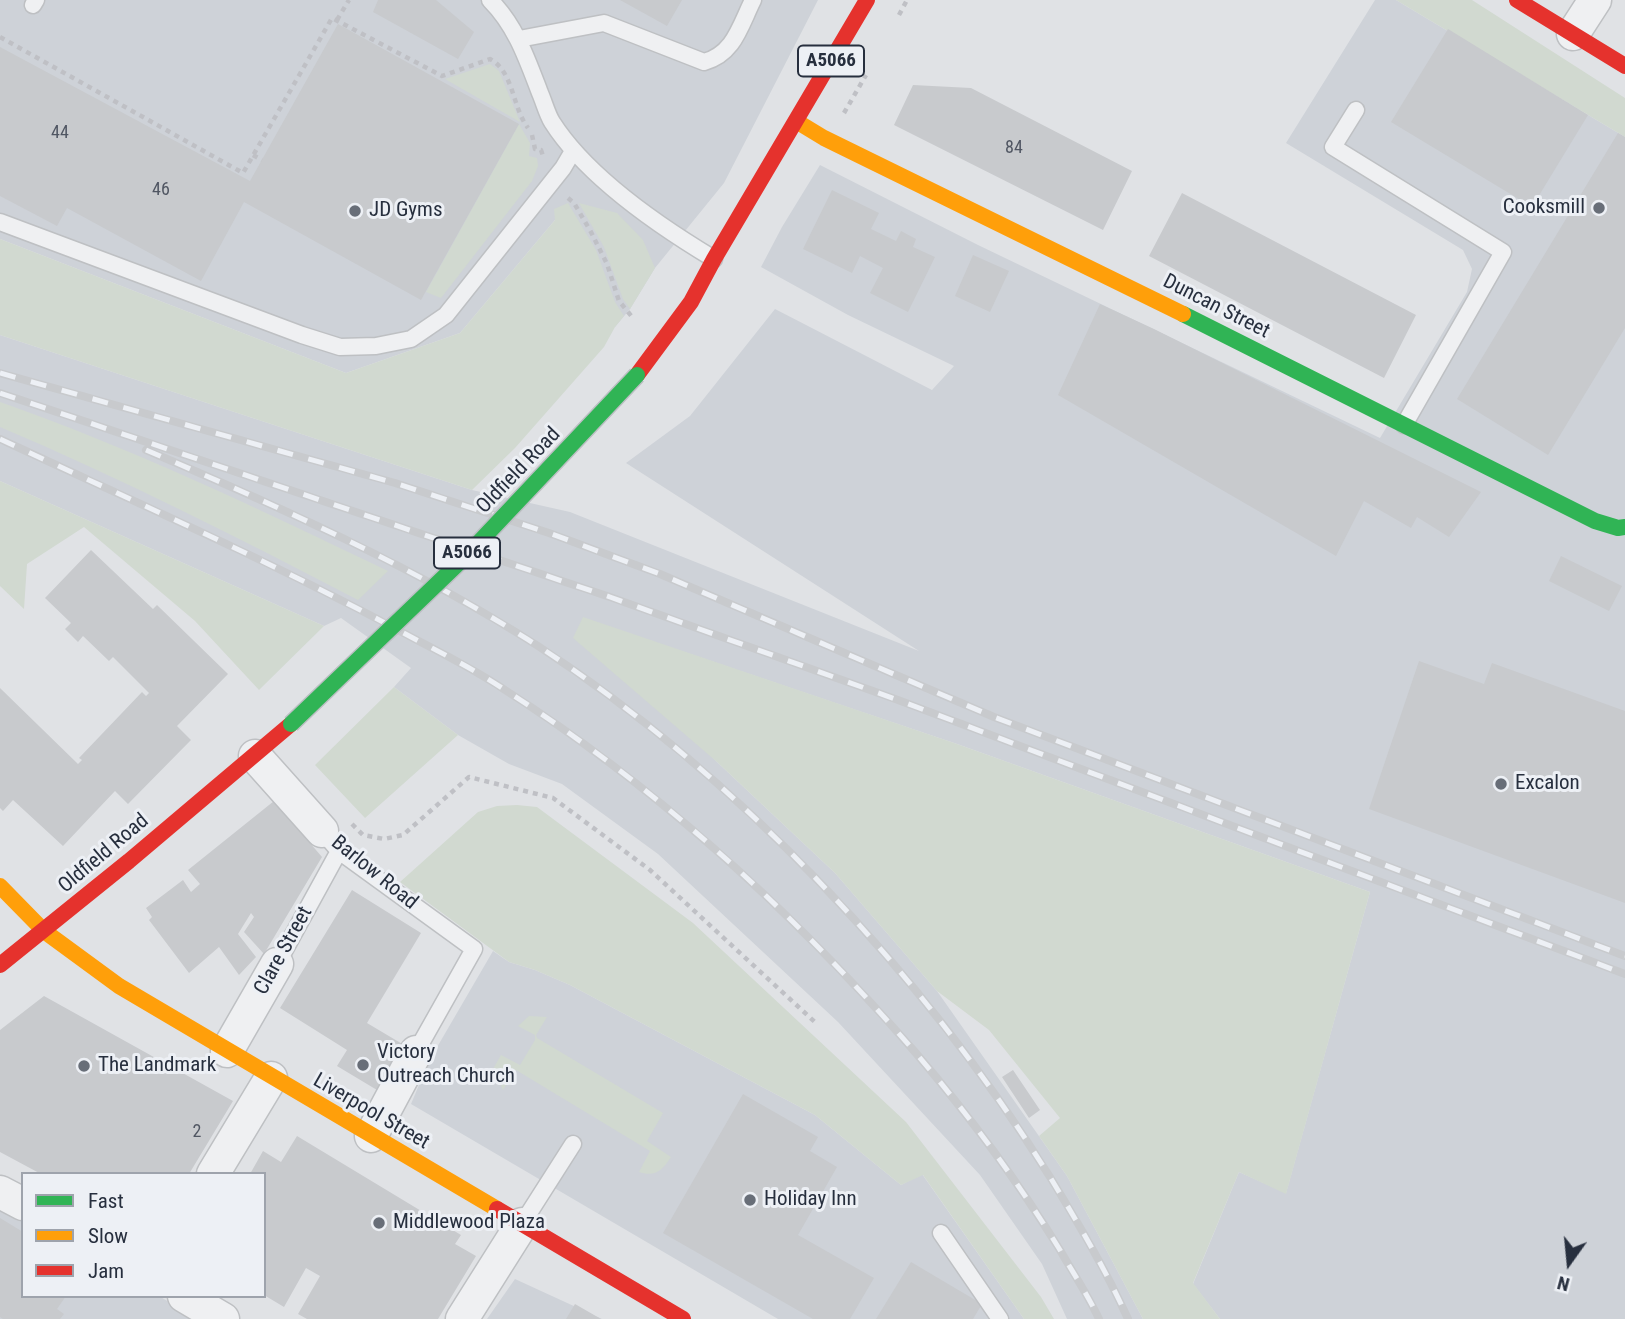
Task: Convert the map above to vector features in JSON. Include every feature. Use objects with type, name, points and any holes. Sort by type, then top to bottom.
[{"type":"main road","name":"Oldfield Road","points":[[0,965],[255,756],[373,648],[523,498],[637,375],[691,302],[867,0]]},
{"type":"main road","points":[[1517,0],[1625,66]]},
{"type":"main road","name":"Duncan Street","points":[[796,121],[824,138],[1160,302],[1595,521],[1621,528]]},
{"type":"main road","name":"Liverpool Street","points":[[0,886],[44,931],[119,986],[683,1319]]},
{"type":"street","points":[[1573,34],[1595,0]]},
{"type":"street","name":"Barlow Road","points":[[255,756],[338,835]]},
{"type":"street","name":"Clare Street","points":[[227,1051],[278,964]]},
{"type":"street","points":[[371,1136],[416,1052]]},
{"type":"street","points":[[214,1172],[271,1078]]},
{"type":"street","points":[[0,1192],[21,1204]]},
{"type":"street","points":[[462,1319],[522,1224]]},
{"type":"street","points":[[187,1298],[223,1319]]},
{"type":"lane","points":[[489,0],[508,20],[519,39],[551,120],[573,151],[606,183],[714,259]]},
{"type":"lane","points":[[519,39],[604,23],[704,62],[718,58],[728,51],[753,0]]},
{"type":"lane","points":[[1356,110],[1333,147],[1503,252],[1404,425]]},
{"type":"lane","points":[[0,222],[302,335],[340,347],[376,346],[411,339],[446,315],[551,183],[573,151]]},
{"type":"lane","name":"Barlow Road","points":[[338,835],[474,949],[416,1052]]},
{"type":"lane","name":"Clare Street","points":[[278,964],[338,835]]},
{"type":"lane","points":[[522,1224],[573,1144]]},
{"type":"lane","points":[[941,1233],[1000,1319]]},
{"type":"path","points":[[337,20],[349,0]]},
{"type":"path","points":[[0,37],[86,89],[243,173],[332,18],[442,76],[490,59],[503,70],[522,120],[531,133],[534,149],[541,150],[551,183],[574,203],[607,264],[619,301],[633,318]]},
{"type":"path","points":[[8,51],[12,44]]},
{"type":"path","points":[[314,48],[322,53]]},
{"type":"path","points":[[253,155],[262,160]]},
{"type":"path","points":[[338,835],[363,835],[384,839],[403,835],[469,777],[553,798],[650,870],[817,1024]]},
{"type":"shaded area","points":[[0,0],[818,0],[724,183],[655,268],[630,309],[615,327],[555,220],[460,333],[346,373],[0,239]]},
{"type":"shaded area","points":[[1375,0],[1396,0],[1625,137],[1625,1319],[1220,1319],[1193,1284],[1239,1172],[1286,1193],[1370,892],[957,744],[583,618],[717,762],[835,873],[937,991],[1067,1176],[1143,1319],[1067,1319],[1042,1264],[980,1175],[838,1022],[658,854],[562,784],[509,764],[458,735],[394,687],[411,668],[341,618],[324,626],[0,481],[0,335],[472,490],[570,512],[919,651],[626,463],[690,416],[775,309],[932,390],[954,366],[848,315],[761,267],[820,165],[978,245],[1380,438],[1467,292],[1472,269],[1463,250],[1286,143]]},
{"type":"shaded area","points":[[1396,0],[1472,0],[1625,98],[1625,137]]},
{"type":"shaded area","points":[[490,64],[499,71],[520,122],[445,79]]},
{"type":"shaded area","points":[[519,124],[530,143],[529,156],[537,158],[538,166],[532,181],[441,298],[426,292]]},
{"type":"shaded area","points":[[568,203],[596,250],[615,302],[624,316],[604,347],[515,448],[472,490],[0,335],[0,239],[346,373],[460,333],[555,220],[554,209]]},
{"type":"shaded area","points":[[579,203],[617,213],[643,240],[655,268],[630,309],[623,299],[604,247]]},
{"type":"shaded area","points":[[0,402],[148,460],[388,571],[358,600],[181,510],[0,427]]},
{"type":"shaded area","points":[[0,481],[324,626],[259,690],[195,621],[84,527],[27,564],[24,609],[0,586]]},
{"type":"shaded area","points":[[583,617],[957,744],[1370,892],[1286,1194],[1239,1172],[1193,1283],[1220,1319],[1143,1319],[1067,1176],[1039,1136],[1060,1118],[989,1030],[937,991],[835,873],[717,762],[573,638]]},
{"type":"shaded area","points":[[394,687],[458,735],[365,818],[315,765]]},
{"type":"shaded area","points":[[497,806],[537,807],[693,923],[906,1122],[1041,1297],[1054,1319],[1024,1319],[923,1175],[901,1185],[815,1115],[570,985],[509,962],[400,882],[478,812]]},
{"type":"shaded area","points":[[493,951],[509,962],[570,985],[815,1115],[901,1185],[922,1174],[1024,1319],[778,1319],[411,1104],[429,1061]]},
{"type":"shaded area","points":[[529,1016],[547,1017],[536,1035],[537,1038],[663,1113],[647,1141],[671,1157],[661,1169],[649,1174],[639,1172],[650,1151],[516,1070],[503,1090],[493,1069],[501,1055],[520,1065],[535,1040],[535,1035],[518,1026]]},
{"type":"shaded area","points":[[0,1200],[21,1213],[21,1298],[162,1298],[197,1319],[0,1319]]},
{"type":"shaded area","points":[[515,1279],[602,1319],[487,1319]]},
{"type":"building","points":[[378,0],[436,0],[474,32],[458,59],[373,12]]},
{"type":"building","points":[[620,0],[682,0],[667,26]]},
{"type":"building","points":[[338,24],[519,124],[421,300],[244,202],[201,281],[67,208],[57,226],[0,196],[0,47],[250,181]]},
{"type":"building","points":[[1448,29],[1588,115],[1532,207],[1391,122]]},
{"type":"building","points":[[913,85],[971,88],[1132,171],[1103,230],[894,125]]},
{"type":"building","points":[[1618,133],[1625,137],[1625,328],[1548,455],[1457,399]]},
{"type":"building","points":[[832,190],[879,213],[871,229],[896,241],[901,231],[916,239],[913,247],[935,257],[908,312],[870,293],[883,268],[860,256],[852,273],[803,249]]},
{"type":"building","points":[[1182,193],[1416,315],[1384,378],[1149,256]]},
{"type":"building","points":[[973,255],[1009,271],[990,312],[955,296]]},
{"type":"building","points":[[1100,304],[1481,492],[1449,537],[1417,517],[1411,528],[1364,501],[1336,556],[1058,395]]},
{"type":"building","points":[[91,550],[153,609],[157,605],[228,674],[177,726],[191,740],[128,804],[115,791],[63,846],[13,800],[3,811],[0,808],[0,688],[78,764],[82,760],[79,758],[142,692],[146,696],[149,693],[113,657],[109,661],[83,636],[78,642],[65,629],[71,623],[45,598]]},
{"type":"building","points":[[1561,556],[1622,586],[1609,611],[1549,581]]},
{"type":"building","name":"Excalon","points":[[1419,661],[1484,684],[1492,663],[1625,711],[1625,903],[1369,809]]},
{"type":"building","points":[[274,801],[322,857],[264,954],[244,932],[254,917],[251,913],[238,934],[256,957],[239,975],[219,947],[189,973],[149,920],[152,917],[146,908],[183,880],[191,892],[200,884],[188,870]]},
{"type":"building","points":[[352,890],[421,933],[367,1023],[404,1045],[377,1090],[337,1066],[347,1050],[280,1008]]},
{"type":"building","name":"The Landmark","points":[[44,996],[233,1101],[190,1172],[37,1172],[0,1152],[0,1030]]},
{"type":"building","points":[[1013,1070],[1040,1110],[1029,1118],[1002,1077]]},
{"type":"building","name":"Holiday Inn","points":[[743,1094],[818,1137],[810,1151],[837,1167],[798,1235],[874,1278],[850,1319],[813,1319],[663,1233]]},
{"type":"building","name":"Middlewood Plaza","points":[[297,1136],[461,1235],[455,1244],[476,1256],[438,1319],[307,1319],[298,1314],[320,1276],[306,1268],[284,1307],[266,1296],[266,1172],[251,1172],[263,1151],[281,1162]]},
{"type":"building","points":[[0,1218],[21,1231],[21,1298],[65,1298],[57,1309],[64,1314],[60,1319],[0,1317]]},
{"type":"building","points":[[911,1262],[982,1304],[973,1319],[876,1319]]},
{"type":"building","points":[[575,1304],[601,1319],[566,1319]]},
{"type":"railway","points":[[0,373],[395,483],[549,533],[660,574],[994,717],[1625,956]]},
{"type":"railway","points":[[0,393],[610,597],[898,700],[1625,974]]},
{"type":"railway","points":[[0,439],[300,579],[465,666],[562,728],[671,811],[773,902],[915,1052],[973,1123],[1027,1198],[1099,1319]]},
{"type":"railway","points":[[146,450],[296,516],[444,590],[538,646],[612,698],[685,756],[755,818],[822,884],[885,954],[945,1027],[1000,1101],[1050,1177],[1101,1265],[1128,1319]]},
{"type":"traffic: fast","points":[[1183,314],[1595,521],[1618,528],[1625,527]]},
{"type":"traffic: fast","points":[[291,724],[468,554],[637,375]]},
{"type":"traffic: slow","points":[[796,121],[824,138],[1183,314]]},
{"type":"traffic: slow","points":[[0,886],[44,931],[119,986],[497,1209]]},
{"type":"traffic: jam","points":[[637,375],[691,302],[867,0]]},
{"type":"traffic: jam","points":[[1517,0],[1625,66]]},
{"type":"traffic: jam","points":[[0,965],[129,861],[291,724]]},
{"type":"traffic: jam","points":[[497,1209],[683,1319]]},
{"type":"place","name":"Cooksmill","points":[[1599,208]]},
{"type":"place","name":"JD Gyms","points":[[355,211]]},
{"type":"place","name":"Excalon","points":[[1501,784]]},
{"type":"place","name":"Victory Outreach Church","points":[[363,1065]]},
{"type":"place","name":"The Landmark","points":[[84,1066]]},
{"type":"place","name":"Holiday Inn","points":[[750,1200]]},
{"type":"place","name":"Middlewood Plaza","points":[[379,1223]]}]
